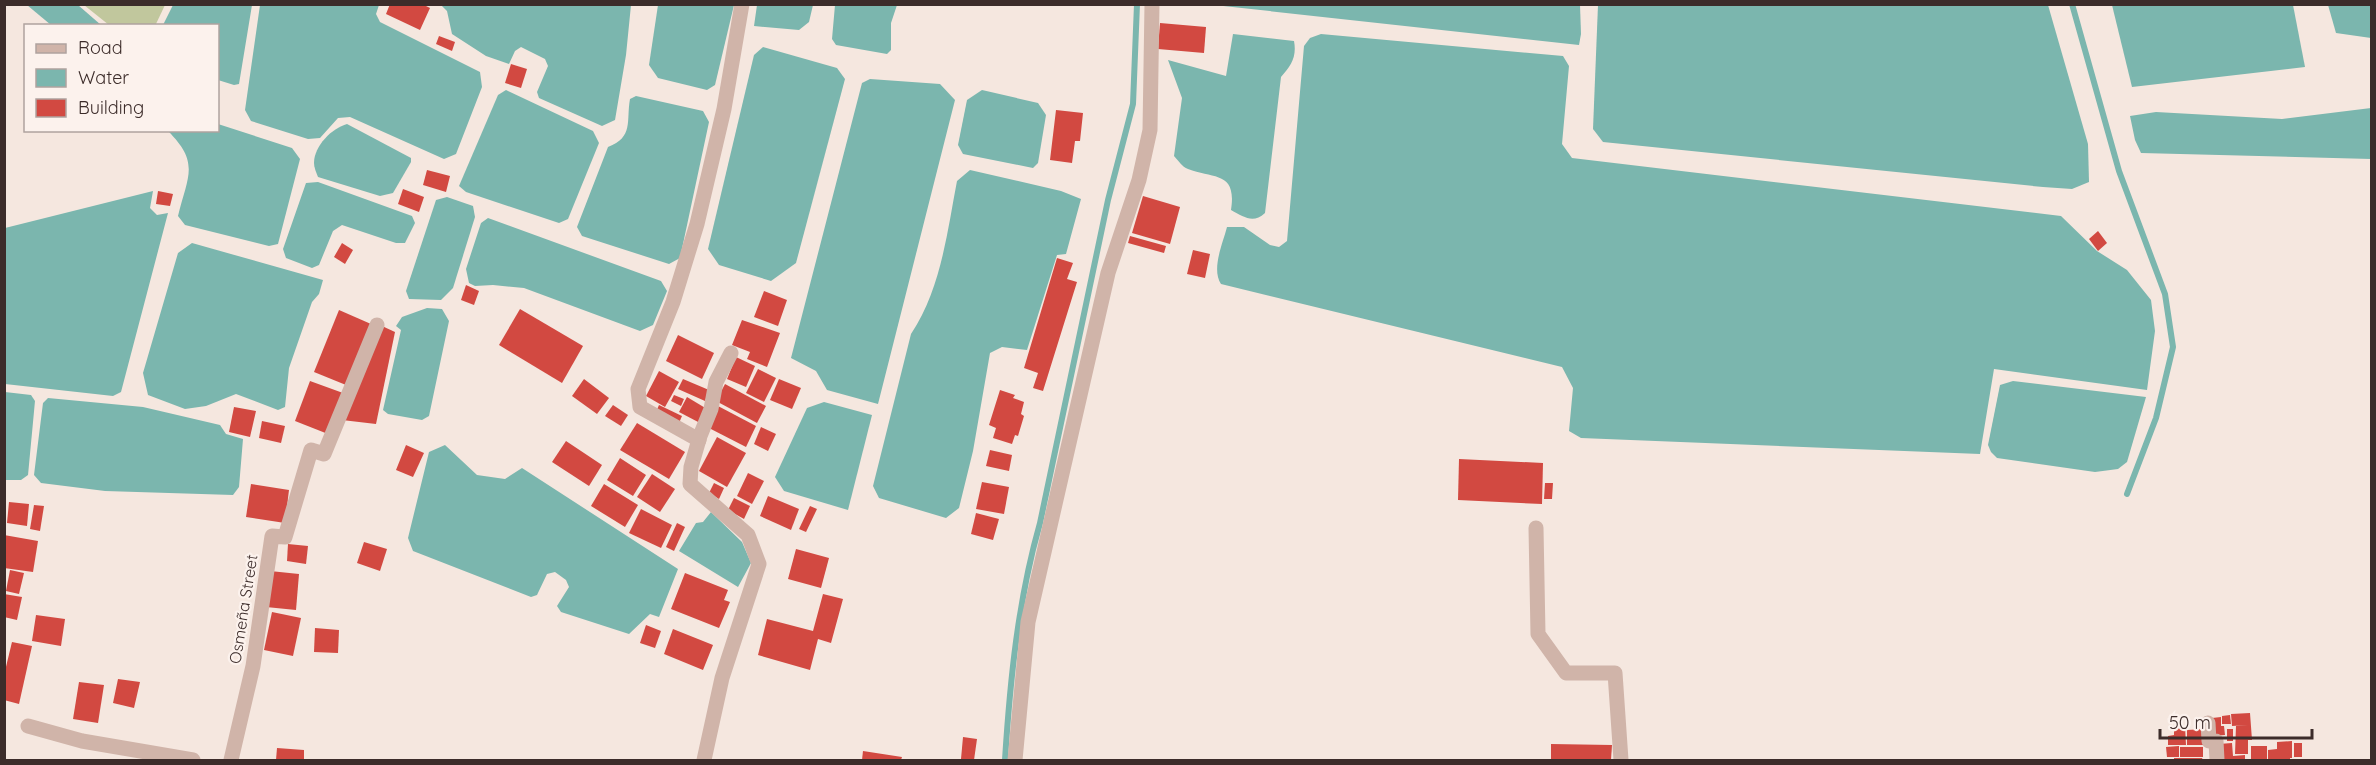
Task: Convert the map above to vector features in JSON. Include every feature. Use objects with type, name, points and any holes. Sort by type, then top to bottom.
[{"type":"street","points":[[699,440],[640,407],[638,389],[673,302],[697,224],[724,109],[742,4]]},
{"type":"street","points":[[1016,760],[1028,622],[1108,273],[1139,180],[1150,130],[1152,4]]},
{"type":"street","name":"Osmeña Street","points":[[231,760],[253,666],[272,536],[285,537],[311,450],[324,454],[377,326]]},
{"type":"street","points":[[704,760],[722,678],[759,564],[747,535],[690,484],[691,467],[711,409],[716,382],[731,353]]},
{"type":"street","points":[[1536,528],[1538,634],[1566,673],[1615,673],[1621,760]]},
{"type":"street","points":[[2208,723],[2209,741],[2216,741],[2217,760]]},
{"type":"street","points":[[28,726],[82,741],[193,760]]},
{"type":"green space","points":[[84,5],[165,5],[156,24],[108,24]]},
{"type":"water","points":[[757,4],[813,5],[809,22],[799,30],[754,26]]},
{"type":"water","points":[[27,5],[78,5],[100,24],[50,24]]},
{"type":"water","points":[[173,5],[252,5],[239,84],[234,85],[219,80],[219,24],[164,24]]},
{"type":"water","points":[[260,5],[379,5],[376,14],[380,22],[480,72],[482,87],[456,154],[444,159],[350,117],[338,118],[320,138],[308,139],[251,121],[245,110]]},
{"type":"water","points":[[441,5],[631,5],[626,55],[615,120],[602,126],[539,98],[537,92],[548,66],[545,59],[521,47],[515,51],[509,64],[486,56],[452,34],[447,11]]},
{"type":"water","points":[[658,5],[734,5],[715,85],[707,90],[658,78],[649,65]]},
{"type":"water","points":[[835,5],[897,5],[891,23],[891,50],[887,54],[836,45],[832,39]]},
{"type":"water","points":[[1214,5],[1580,5],[1581,34],[1579,45]]},
{"type":"water","points":[[1598,5],[2048,5],[2088,144],[2089,182],[2072,189],[2043,187],[1603,142],[1593,129]]},
{"type":"water","points":[[2112,5],[2293,5],[2305,67],[2132,87]]},
{"type":"water","points":[[2328,5],[2371,5],[2371,38],[2336,33]]},
{"type":"water","points":[[1233,34],[1294,41],[1295,47],[1292,61],[1281,77],[1265,213],[1252,219],[1231,210],[1232,197],[1227,183],[1215,176],[1186,168],[1174,156],[1182,98],[1168,60],[1226,76]]},
{"type":"water","points":[[1321,34],[1563,56],[1569,66],[1562,144],[1572,158],[2061,216],[2097,251],[2127,270],[2151,300],[2155,331],[2147,390],[1994,369],[1980,454],[1581,438],[1569,431],[1573,388],[1562,367],[1221,284],[1217,264],[1227,227],[1244,227],[1270,245],[1279,247],[1287,241],[1304,46],[1310,38]]},
{"type":"water","points":[[763,47],[837,68],[845,79],[796,263],[771,281],[719,265],[708,249],[754,55]]},
{"type":"water","points":[[870,79],[940,84],[955,100],[878,404],[827,390],[816,371],[791,358],[862,83]]},
{"type":"water","points":[[506,90],[593,131],[599,143],[568,219],[559,223],[466,192],[459,186],[498,95]]},
{"type":"water","points":[[982,90],[1038,103],[1046,115],[1038,163],[1033,168],[963,154],[958,145],[967,100]]},
{"type":"water","points":[[636,96],[703,111],[709,122],[680,258],[669,264],[582,236],[577,227],[608,147],[616,143],[625,133],[630,99]]},
{"type":"water","points":[[2371,108],[2371,159],[2141,153],[2135,140],[2130,116],[2156,112],[2282,119]]},
{"type":"water","points":[[219,124],[292,148],[300,159],[278,244],[269,246],[185,225],[178,216],[189,170],[188,161],[178,142],[169,132],[219,132]]},
{"type":"water","points":[[347,124],[411,158],[411,162],[393,193],[380,196],[318,177],[314,163],[320,144],[336,129]]},
{"type":"water","points":[[970,170],[1061,191],[1081,199],[1066,254],[1057,255],[1027,350],[1002,347],[990,353],[973,451],[959,508],[946,518],[879,498],[873,486],[911,334],[929,298],[942,260],[957,181]]},
{"type":"water","points":[[318,182],[412,216],[415,223],[405,243],[396,243],[342,225],[333,231],[319,265],[312,268],[286,258],[283,249],[306,183]]},
{"type":"water","points":[[153,191],[150,208],[157,215],[168,213],[121,392],[113,396],[5,384],[5,228]]},
{"type":"water","points":[[447,197],[473,206],[475,217],[453,288],[441,300],[409,299],[406,291],[436,200]]},
{"type":"water","points":[[488,218],[661,281],[667,291],[653,325],[640,331],[524,288],[475,286],[469,283],[466,269],[481,223]]},
{"type":"water","points":[[192,243],[323,280],[319,294],[312,302],[289,368],[285,407],[278,410],[236,394],[206,406],[185,409],[148,395],[143,373],[178,253]]},
{"type":"water","points":[[427,308],[442,309],[449,321],[429,416],[422,420],[388,414],[383,410],[401,330],[396,326],[402,317]]},
{"type":"water","points":[[2013,381],[2146,397],[2127,462],[2118,469],[2095,472],[1997,458],[1988,445],[2000,385]]},
{"type":"water","points":[[5,392],[31,395],[35,401],[28,475],[21,480],[5,480]]},
{"type":"water","points":[[48,398],[143,407],[220,425],[226,434],[243,439],[239,487],[233,495],[105,491],[41,483],[34,475],[43,403]]},
{"type":"water","points":[[824,402],[872,415],[848,510],[784,491],[775,477],[807,408]]},
{"type":"water","points":[[445,445],[477,475],[505,479],[522,468],[678,569],[659,617],[650,614],[629,634],[561,612],[557,606],[569,587],[566,580],[555,572],[547,574],[537,595],[531,597],[413,551],[408,538],[429,452]]},
{"type":"water","points":[[711,512],[742,542],[751,563],[738,587],[679,551],[696,523],[703,522]]},
{"type":"building","points":[[390,4],[422,4],[430,8],[420,30],[386,14]]},
{"type":"building","points":[[1160,23],[1206,27],[1204,53],[1158,49]]},
{"type":"building","points":[[439,36],[455,42],[452,51],[436,44]]},
{"type":"building","points":[[511,64],[527,69],[521,88],[505,83]]},
{"type":"building","points":[[1056,110],[1083,113],[1080,141],[1075,141],[1072,163],[1050,160]]},
{"type":"building","points":[[427,170],[450,176],[446,192],[423,185]]},
{"type":"building","points":[[403,189],[424,197],[419,212],[398,204]]},
{"type":"building","points":[[158,191],[173,194],[170,206],[156,204]]},
{"type":"building","points":[[1143,196],[1180,207],[1170,244],[1132,233]]},
{"type":"building","points":[[2098,231],[2107,243],[2098,251],[2089,239]]},
{"type":"building","points":[[1130,236],[1166,246],[1164,253],[1128,243]]},
{"type":"building","points":[[342,243],[353,250],[345,264],[334,257]]},
{"type":"building","points":[[1193,250],[1210,254],[1205,278],[1187,274]]},
{"type":"building","points":[[1057,258],[1073,263],[1067,279],[1077,282],[1043,391],[1033,388],[1038,373],[1024,368]]},
{"type":"building","points":[[466,285],[479,291],[474,305],[461,300]]},
{"type":"building","points":[[764,291],[787,300],[778,326],[754,317]]},
{"type":"building","points":[[520,309],[583,346],[562,383],[499,345]]},
{"type":"building","points":[[339,310],[371,324],[346,385],[314,372]]},
{"type":"building","points":[[742,320],[780,333],[767,367],[747,359],[750,352],[732,345]]},
{"type":"building","points":[[382,326],[395,332],[376,424],[342,420]]},
{"type":"building","points":[[678,335],[714,353],[702,379],[666,361]]},
{"type":"building","points":[[736,357],[755,366],[746,387],[727,379]]},
{"type":"building","points":[[758,369],[776,378],[764,402],[746,393]]},
{"type":"building","points":[[659,371],[679,382],[665,407],[646,396]]},
{"type":"building","points":[[584,379],[609,398],[597,414],[572,396]]},
{"type":"building","points":[[683,379],[709,390],[705,401],[678,389]]},
{"type":"building","points":[[779,379],[801,388],[792,409],[770,400]]},
{"type":"building","points":[[310,381],[343,393],[328,434],[295,421]]},
{"type":"building","points":[[725,384],[766,406],[757,423],[716,401]]},
{"type":"building","points":[[1000,390],[1015,395],[1013,398],[1024,402],[1021,414],[1024,416],[1018,436],[1015,435],[1012,444],[993,438],[996,428],[989,425]]},
{"type":"building","points":[[674,395],[684,399],[681,406],[671,401]]},
{"type":"building","points":[[687,397],[707,409],[700,423],[679,412]]},
{"type":"building","points":[[613,405],[628,415],[621,426],[605,416]]},
{"type":"building","points":[[659,405],[682,416],[679,423],[656,412]]},
{"type":"building","points":[[718,406],[756,426],[746,447],[707,427]]},
{"type":"building","points":[[234,407],[256,411],[250,437],[229,432]]},
{"type":"building","points":[[262,421],[285,426],[281,443],[259,438]]},
{"type":"building","points":[[637,423],[685,452],[669,479],[620,450]]},
{"type":"building","points":[[761,427],[776,434],[768,451],[754,444]]},
{"type":"building","points":[[717,437],[746,453],[727,487],[699,471]]},
{"type":"building","points":[[566,441],[602,465],[589,486],[552,462]]},
{"type":"building","points":[[406,445],[424,453],[413,477],[396,470]]},
{"type":"building","points":[[990,450],[1012,455],[1009,471],[986,466]]},
{"type":"building","points":[[620,458],[646,475],[633,496],[607,480]]},
{"type":"building","points":[[1459,459],[1543,463],[1542,504],[1458,500]]},
{"type":"building","points":[[748,473],[764,481],[752,504],[737,496]]},
{"type":"building","points":[[652,474],[675,489],[660,512],[637,497]]},
{"type":"building","points":[[982,482],[1009,487],[1004,514],[976,509]]},
{"type":"building","points":[[714,483],[724,488],[719,499],[709,493]]},
{"type":"building","points":[[1545,483],[1553,483],[1552,499],[1544,499]]},
{"type":"building","points":[[251,484],[289,490],[285,523],[246,517]]},
{"type":"building","points":[[604,484],[638,505],[625,527],[591,506]]},
{"type":"building","points":[[768,496],[799,509],[791,530],[760,516]]},
{"type":"building","points":[[734,498],[750,506],[744,519],[728,510]]},
{"type":"building","points":[[9,502],[29,504],[27,526],[7,523]]},
{"type":"building","points":[[34,505],[44,506],[40,531],[30,529]]},
{"type":"building","points":[[810,506],[817,509],[806,532],[799,529]]},
{"type":"building","points":[[641,509],[672,525],[661,548],[629,533]]},
{"type":"building","points":[[976,513],[999,519],[993,540],[971,534]]},
{"type":"building","points":[[677,523],[685,527],[674,551],[666,547]]},
{"type":"building","points":[[4,535],[38,541],[33,572],[4,568]]},
{"type":"building","points":[[364,542],[387,549],[380,571],[357,563]]},
{"type":"building","points":[[288,544],[308,546],[306,564],[287,561]]},
{"type":"building","points":[[796,549],[829,558],[821,588],[788,579]]},
{"type":"building","points":[[10,570],[24,573],[19,594],[6,591]]},
{"type":"building","points":[[270,571],[299,574],[296,610],[266,607]]},
{"type":"building","points":[[685,573],[728,590],[724,600],[730,602],[719,628],[671,609]]},
{"type":"building","points":[[4,594],[22,597],[17,620],[4,617]]},
{"type":"building","points":[[823,594],[843,599],[831,643],[818,639],[810,670],[758,655],[767,619],[813,631]]},
{"type":"building","points":[[272,612],[301,618],[293,656],[264,650]]},
{"type":"building","points":[[36,615],[65,619],[61,646],[32,641]]},
{"type":"building","points":[[646,625],[661,631],[655,648],[640,643]]},
{"type":"building","points":[[315,628],[339,630],[338,653],[314,652]]},
{"type":"building","points":[[673,629],[713,645],[703,670],[664,654]]},
{"type":"building","points":[[12,642],[32,646],[19,704],[4,700],[4,675]]},
{"type":"building","points":[[118,679],[140,682],[134,708],[113,703]]},
{"type":"building","points":[[79,682],[104,685],[98,723],[73,719]]},
{"type":"building","points":[[2250,713],[2252,740],[2248,740],[2248,754],[2235,754],[2236,726],[2248,725],[2232,726],[2231,714]]},
{"type":"building","points":[[2230,715],[2231,724],[2222,724],[2222,716]]},
{"type":"building","points":[[2221,717],[2221,726],[2224,726],[2225,735],[2213,736],[2212,718]]},
{"type":"building","points":[[2185,726],[2186,745],[2168,745],[2168,736],[2174,735],[2174,727]]},
{"type":"building","points":[[2204,729],[2205,745],[2187,745],[2187,730]]},
{"type":"building","points":[[2227,729],[2233,729],[2233,741],[2227,741]]},
{"type":"building","points":[[963,737],[977,739],[974,760],[961,759]]},
{"type":"building","points":[[2292,741],[2290,760],[2268,760],[2268,750],[2277,749],[2277,742]]},
{"type":"building","points":[[2232,743],[2233,756],[2245,755],[2245,760],[2220,760],[2219,744]]},
{"type":"building","points":[[2294,743],[2302,743],[2302,757],[2294,757]]},
{"type":"building","points":[[1551,744],[1612,745],[1611,760],[1551,760]]},
{"type":"building","points":[[2179,746],[2179,757],[2167,757],[2166,747]]},
{"type":"building","points":[[2251,746],[2267,746],[2267,760],[2251,760]]},
{"type":"building","points":[[2180,747],[2203,747],[2203,757],[2180,757]]},
{"type":"building","points":[[277,748],[304,750],[304,760],[276,760]]},
{"type":"building","points":[[863,751],[902,757],[901,760],[862,760]]},
{"type":"building","points":[[2174,758],[2202,758],[2203,760],[2174,760]]},
{"type":"waterway","points":[[1005,760],[1012,671],[1026,581],[1108,200],[1133,104],[1137,4]]},
{"type":"waterway","points":[[2072,4],[2119,171],[2165,294],[2173,347],[2156,418],[2127,494]]}]
